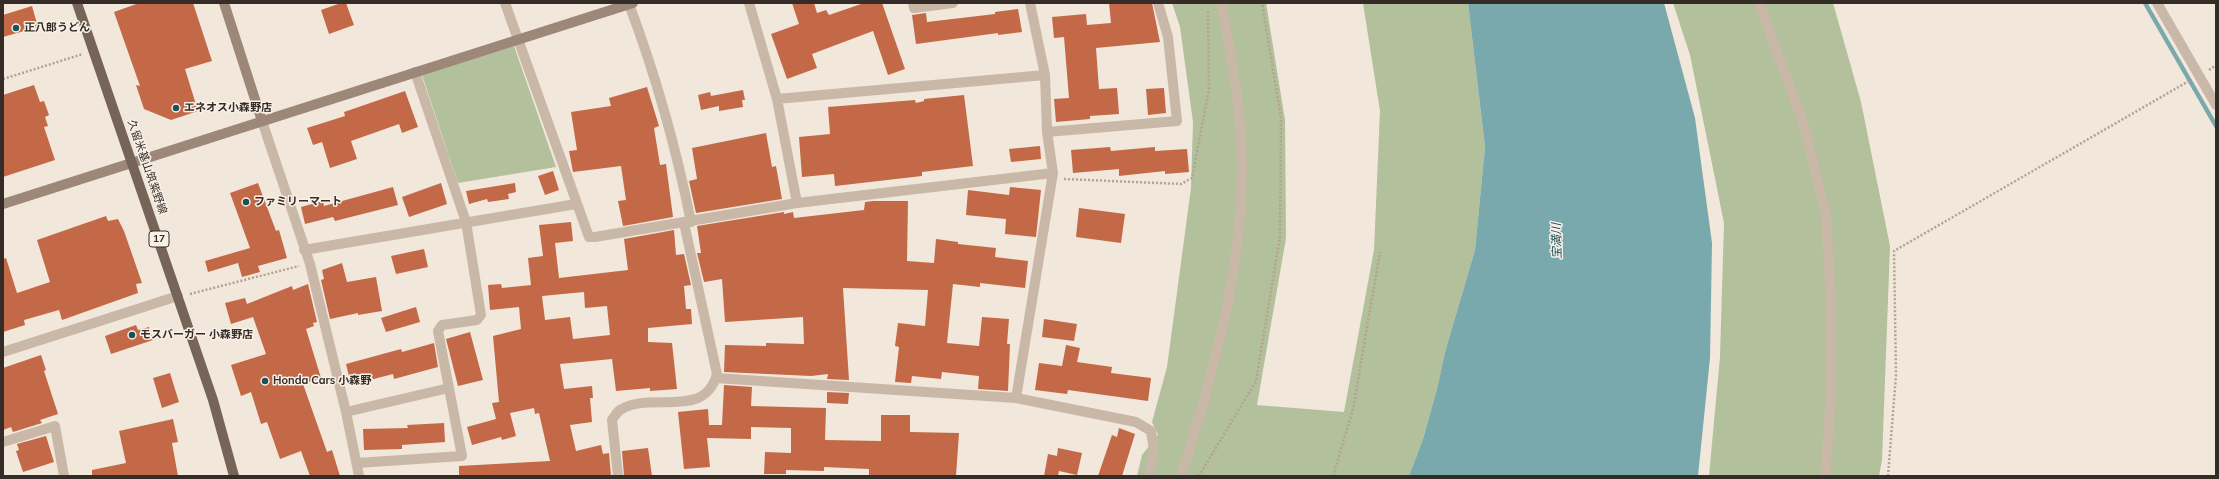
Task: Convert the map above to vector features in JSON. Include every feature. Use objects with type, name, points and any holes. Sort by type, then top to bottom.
[{"type":"main road","name":"久留米基山筑紫野線","points":[[77,3],[133,161],[213,400],[234,476]]},
{"type":"street","points":[[224,3],[304,250],[310,264],[346,412],[359,476]]},
{"type":"street","points":[[505,3],[576,204],[589,236],[595,237],[797,203],[1053,173]]},
{"type":"street","points":[[749,3],[777,99],[797,203]]},
{"type":"street","points":[[913,3],[914,8],[953,3]]},
{"type":"street","points":[[1016,398],[1053,173],[1047,132],[1045,75],[1030,3]]},
{"type":"street","points":[[1047,132],[1177,121],[1168,37],[1158,3]]},
{"type":"street","points":[[1181,476],[1200,417],[1221,335],[1236,253],[1241,188],[1239,114],[1221,3]]},
{"type":"street","points":[[1759,3],[1805,128],[1826,216],[1831,304],[1831,396],[1825,476]]},
{"type":"street","points":[[2157,3],[2216,105]]},
{"type":"street","points":[[3,204],[133,161],[631,4],[667,113],[716,365],[716,378],[715,384],[707,394],[697,399],[633,406],[620,410],[612,420],[618,476]]},
{"type":"street","points":[[357,463],[462,456],[438,331],[442,325],[476,320],[481,315],[466,222],[415,72]]},
{"type":"street","points":[[777,99],[1045,75]]},
{"type":"street","points":[[304,250],[576,204]]},
{"type":"street","points":[[3,352],[178,296]]},
{"type":"street","points":[[716,378],[1016,398],[1136,422],[1146,426],[1151,431],[1154,450],[1149,476]]},
{"type":"street","points":[[346,412],[449,388]]},
{"type":"street","points":[[3,442],[55,426],[64,476]]},
{"type":"path","points":[[1199,476],[1256,381],[1280,237],[1280,118],[1262,3]]},
{"type":"path","points":[[3,79],[94,51]]},
{"type":"path","points":[[1888,476],[1896,375],[1894,251],[2180,86]]},
{"type":"path","points":[[1333,476],[1353,409],[1380,252]]},
{"type":"path","points":[[178,296],[310,264]]},
{"type":"green space","points":[[1172,3],[1266,3],[1285,120],[1286,238],[1257,405],[1344,412],[1374,250],[1380,111],[1363,3],[1468,3],[1485,147],[1475,250],[1445,352],[1437,389],[1423,439],[1409,476],[1137,476],[1142,455],[1158,435],[1152,422],[1167,367],[1191,188],[1193,122],[1180,27]]},
{"type":"green space","points":[[1673,3],[1833,3],[1861,102],[1890,246],[1882,460],[1879,476],[1709,476],[1720,357],[1724,223],[1690,55]]},
{"type":"green space","points":[[514,46],[556,167],[458,183],[422,75]]},
{"type":"water","name":"宝満川","points":[[1468,3],[1664,3],[1695,118],[1712,243],[1710,358],[1698,476],[1409,476],[1423,439],[1437,389],[1445,352],[1475,250],[1485,147]]},
{"type":"building","points":[[139,3],[193,3],[212,61],[185,69],[198,111],[171,120],[144,109],[136,85],[140,86],[114,12]]},
{"type":"building","points":[[341,3],[346,3],[354,25],[329,34],[321,10]]},
{"type":"building","points":[[792,3],[814,3],[817,13],[826,10],[829,15],[864,3],[882,3],[905,69],[888,75],[873,31],[812,54],[817,68],[787,79],[771,34],[799,24]]},
{"type":"building","points":[[1109,3],[1152,3],[1160,42],[1096,48],[1099,89],[1117,88],[1119,114],[1090,116],[1090,119],[1056,122],[1054,99],[1069,98],[1064,37],[1054,38],[1052,17],[1086,14],[1087,25],[1111,23]]},
{"type":"building","points":[[32,6],[38,27],[3,37],[3,15]]},
{"type":"building","points":[[1018,9],[1022,32],[998,35],[998,33],[916,44],[912,15],[926,13],[927,22],[995,14],[995,12]]},
{"type":"building","points":[[34,85],[40,102],[44,101],[49,115],[45,117],[48,126],[44,127],[55,160],[3,177],[3,95]]},
{"type":"building","points":[[647,87],[659,126],[654,128],[660,165],[666,164],[673,217],[623,226],[618,201],[626,200],[621,166],[573,172],[569,151],[577,150],[571,112],[611,106],[609,98]]},
{"type":"building","points":[[1164,88],[1166,113],[1148,115],[1146,89]]},
{"type":"building","points":[[743,90],[745,100],[742,100],[743,107],[719,111],[719,106],[701,110],[698,95],[710,92],[711,96]]},
{"type":"building","points":[[405,91],[418,127],[402,133],[399,124],[351,141],[357,159],[330,168],[322,142],[313,145],[307,128],[345,116],[344,112]]},
{"type":"building","points":[[964,95],[973,166],[922,172],[922,176],[835,186],[834,174],[802,177],[799,137],[830,134],[828,107],[915,100],[916,103],[924,101],[924,99]]},
{"type":"building","points":[[766,133],[772,167],[776,166],[782,199],[696,213],[689,181],[697,179],[692,148]]},
{"type":"building","points":[[1040,146],[1041,159],[1011,162],[1009,149]]},
{"type":"building","points":[[1110,147],[1111,151],[1155,147],[1155,151],[1187,149],[1189,172],[1165,174],[1165,171],[1119,176],[1119,169],[1073,173],[1071,150]]},
{"type":"building","points":[[553,171],[559,190],[545,195],[538,176]]},
{"type":"building","points":[[258,183],[276,231],[279,230],[287,258],[258,266],[260,272],[242,277],[238,263],[208,272],[205,261],[250,248],[230,193]]},
{"type":"building","points":[[441,183],[447,204],[409,217],[402,197]]},
{"type":"building","points":[[515,183],[516,192],[508,194],[509,199],[488,202],[487,199],[469,204],[466,191]]},
{"type":"building","points":[[393,187],[398,205],[335,221],[333,217],[305,224],[301,207],[323,201],[324,206]]},
{"type":"building","points":[[1010,187],[1041,190],[1036,237],[1005,234],[1006,219],[966,215],[968,190],[1009,195]]},
{"type":"building","points":[[908,201],[907,261],[934,263],[936,239],[958,242],[958,244],[996,248],[995,257],[1028,261],[1025,288],[980,283],[980,287],[953,284],[947,343],[979,346],[982,317],[1009,319],[1007,344],[1010,344],[1008,391],[978,389],[979,376],[942,372],[941,379],[912,376],[911,383],[895,382],[899,347],[895,346],[898,323],[925,326],[928,290],[843,288],[849,380],[827,379],[828,374],[811,376],[724,372],[725,345],[766,346],[766,343],[804,344],[803,317],[725,322],[722,279],[704,282],[697,253],[701,253],[697,226],[784,212],[784,214],[793,212],[794,218],[864,210],[865,202]]},
{"type":"building","points":[[1079,208],[1125,214],[1121,243],[1076,237]]},
{"type":"building","points":[[106,216],[108,221],[118,219],[124,231],[142,283],[136,284],[138,293],[62,320],[59,310],[24,320],[25,325],[3,332],[3,259],[6,258],[17,293],[50,282],[37,240]]},
{"type":"building","points":[[571,222],[573,241],[555,243],[559,278],[628,270],[624,239],[674,230],[676,255],[684,254],[691,285],[684,286],[686,309],[691,309],[692,324],[648,328],[648,342],[672,343],[677,389],[650,391],[650,388],[616,391],[612,359],[560,364],[564,389],[592,386],[593,398],[590,398],[592,422],[570,425],[576,451],[601,445],[603,454],[609,453],[611,476],[459,476],[459,466],[550,461],[539,413],[535,414],[534,408],[510,413],[516,436],[502,440],[501,437],[472,445],[467,427],[496,419],[492,403],[499,402],[493,336],[521,329],[519,307],[490,310],[488,285],[501,284],[502,288],[531,285],[528,258],[543,256],[539,225]],"holes":[[[584,292],[585,308],[607,306],[610,335],[573,339],[570,317],[545,320],[542,296]]]},
{"type":"building","points":[[424,249],[428,267],[396,274],[391,256]]},
{"type":"building","points":[[342,263],[347,282],[376,277],[382,311],[358,315],[358,313],[330,319],[321,280],[324,279],[322,270]]},
{"type":"building","points":[[308,284],[317,322],[313,323],[314,326],[306,329],[321,378],[303,384],[327,452],[332,450],[340,476],[310,476],[301,451],[280,459],[267,422],[261,424],[251,392],[241,396],[231,365],[266,354],[253,317],[231,324],[225,303],[245,298],[247,304],[292,286],[293,290]]},
{"type":"building","points":[[416,307],[420,322],[386,332],[381,318]]},
{"type":"building","points":[[1044,319],[1077,324],[1074,341],[1042,337]]},
{"type":"building","points":[[136,325],[138,330],[149,327],[153,340],[111,354],[105,336]]},
{"type":"building","points":[[470,332],[483,380],[458,386],[446,339]]},
{"type":"building","points":[[434,343],[438,367],[394,379],[393,374],[351,385],[346,364],[401,349],[402,352]]},
{"type":"building","points":[[1066,345],[1080,348],[1077,362],[1112,367],[1111,373],[1151,378],[1148,401],[1068,390],[1067,394],[1035,390],[1039,363],[1062,366]]},
{"type":"building","points":[[41,355],[46,370],[44,371],[58,414],[40,420],[42,423],[13,432],[11,427],[3,430],[3,368]]},
{"type":"building","points":[[170,373],[179,402],[162,408],[153,378]]},
{"type":"building","points":[[724,385],[752,387],[751,406],[826,408],[825,440],[881,441],[881,415],[910,415],[910,432],[959,433],[956,476],[869,476],[869,469],[824,467],[824,471],[786,470],[786,474],[764,474],[765,452],[791,453],[791,428],[751,427],[751,439],[707,438],[710,467],[684,469],[678,412],[708,409],[709,425],[722,425]]},
{"type":"building","points":[[827,392],[849,393],[848,404],[827,403]]},
{"type":"building","points":[[173,419],[178,442],[172,443],[178,476],[92,476],[92,470],[126,463],[119,431]]},
{"type":"building","points":[[444,423],[445,442],[402,445],[402,449],[364,450],[363,429],[408,428],[407,425]]},
{"type":"building","points":[[1119,428],[1135,434],[1122,476],[1098,476],[1112,435],[1117,437]]},
{"type":"building","points":[[46,436],[54,462],[23,472],[16,451],[19,450],[17,444]]},
{"type":"building","points":[[648,448],[652,476],[624,476],[622,451]]},
{"type":"building","points":[[1058,448],[1082,453],[1077,475],[1059,471],[1058,476],[1044,476],[1048,454],[1057,456]]},
{"type":"waterway","points":[[2145,3],[2216,126]]},
{"type":"place","name":"正八郎うどん","points":[[16,28]]},
{"type":"place","name":"エネオス小森野店","points":[[176,108]]},
{"type":"place","name":"ファミリーマート","points":[[246,202]]},
{"type":"place","name":"モスバーガー 小森野店","points":[[132,335]]},
{"type":"place","name":"Honda Cars 小森野","points":[[265,381]]}]
